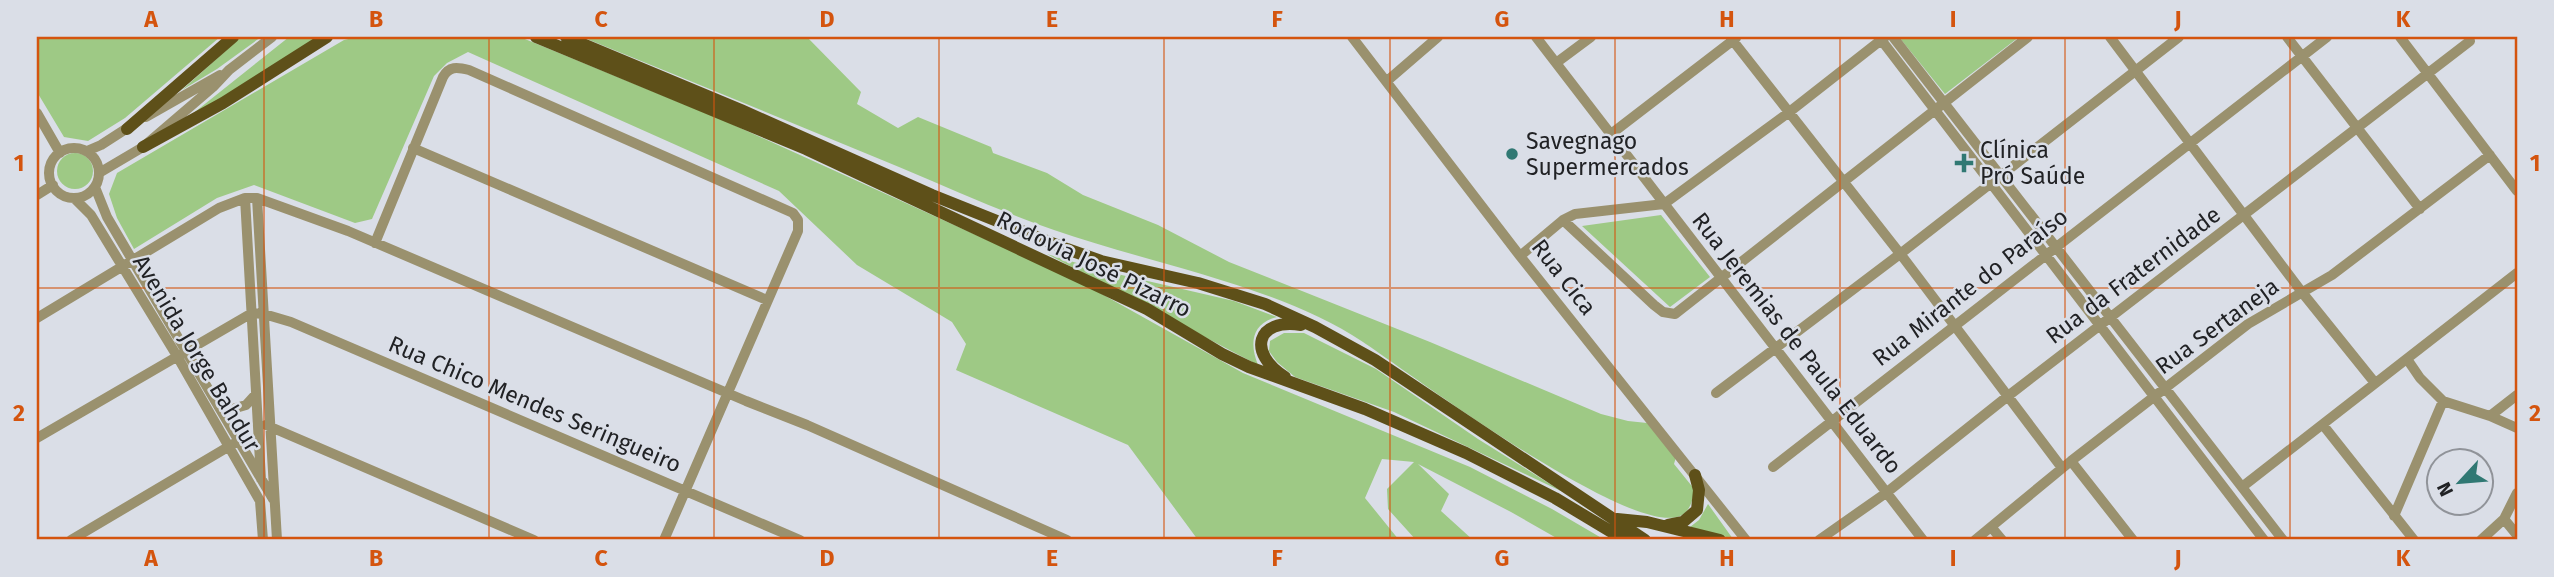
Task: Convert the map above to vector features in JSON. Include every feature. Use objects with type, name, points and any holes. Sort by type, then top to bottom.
[{"type":"main road","points":[[127,129],[233,37]]},
{"type":"main road","points":[[143,147],[223,103],[327,37]]},
{"type":"main road","name":"Rodovia José Pizarro","points":[[536,37],[806,149],[1147,309],[1249,368],[1366,409],[1466,453],[1583,514],[1625,540]]},
{"type":"main road","name":"Rodovia José Pizarro","points":[[566,37],[741,110],[834,153],[1067,249],[1101,261],[1198,283],[1265,304],[1315,327],[1375,360],[1645,540]]},
{"type":"main road","points":[[1302,388],[1267,364],[1260,350],[1261,340],[1265,333],[1281,324],[1315,327]]},
{"type":"main road","points":[[1662,526],[1683,522],[1697,510],[1699,490],[1695,475]]},
{"type":"main road","points":[[1583,514],[1620,540]]},
{"type":"main road","points":[[1614,519],[1662,526],[1720,540]]},
{"type":"street","points":[[87,151],[229,70],[272,37]]},
{"type":"street","name":"Rua Cica","points":[[1352,37],[1648,420],[1746,540]]},
{"type":"street","points":[[1387,81],[1438,37]]},
{"type":"street","name":"Rua Jeremias de Paula Eduardo","points":[[1536,37],[1923,540]]},
{"type":"street","points":[[1556,63],[1591,37]]},
{"type":"street","points":[[1893,37],[1991,183],[2264,540]]},
{"type":"street","points":[[1563,220],[1663,312],[1670,315],[1680,311],[2028,37]]},
{"type":"street","points":[[2110,37],[2301,291],[2375,383]]},
{"type":"street","points":[[1716,393],[2179,37]]},
{"type":"street","points":[[2287,37],[2420,209]]},
{"type":"street","name":"Rua Mirante do Paraíso","points":[[1773,467],[2326,37]]},
{"type":"street","points":[[2400,37],[2517,191]]},
{"type":"street","points":[[1611,134],[1734,38],[1788,113],[1900,254],[2062,468]]},
{"type":"street","points":[[1520,256],[1563,220],[1581,213],[1664,204],[1788,113],[1882,38],[2001,174],[2283,540]]},
{"type":"street","name":"Rua da Fraternidade","points":[[1819,540],[1886,493],[2470,41]]},
{"type":"street","points":[[375,243],[443,77],[448,70],[457,67],[481,75],[796,217],[798,231],[664,540]]},
{"type":"street","points":[[99,173],[143,147],[229,70]]},
{"type":"street","points":[[37,113],[60,153]]},
{"type":"street","points":[[72,148],[87,151],[96,160],[99,173],[95,187],[90,193],[74,198],[58,192],[49,172],[50,165],[60,153],[72,148]]},
{"type":"street","points":[[413,148],[767,300]]},
{"type":"street","name":"Rua Sertaneja","points":[[1975,540],[2062,468],[2248,324],[2332,275],[2490,155]]},
{"type":"street","points":[[37,195],[53,185]]},
{"type":"street","name":"Avenida Jorge Bahdur","points":[[95,187],[126,263]]},
{"type":"street","name":"Avenida Jorge Bahdur","points":[[74,198],[91,215],[126,263],[234,444],[273,499]]},
{"type":"street","points":[[251,198],[251,313],[260,502]]},
{"type":"street","points":[[251,198],[264,314],[277,540]]},
{"type":"street","points":[[37,318],[219,208],[251,198],[285,206],[375,243],[807,425],[1067,540]]},
{"type":"street","points":[[2242,487],[2517,273]]},
{"type":"street","points":[[37,438],[251,313]]},
{"type":"street","name":"Rua Chico Mendes Seringueiro","points":[[251,313],[264,314],[303,327],[800,540]]},
{"type":"street","name":"Avenida Jorge Bahdur","points":[[181,354],[222,412],[260,502],[263,540]]},
{"type":"street","points":[[2407,359],[2420,378],[2443,401],[2517,428]]},
{"type":"street","points":[[222,412],[246,404],[256,394]]},
{"type":"street","points":[[2490,416],[2517,395]]},
{"type":"street","points":[[2395,516],[2443,401]]},
{"type":"street","points":[[258,423],[534,540]]},
{"type":"street","points":[[2323,425],[2414,540]]},
{"type":"street","points":[[71,540],[234,444]]},
{"type":"street","points":[[2071,461],[2133,540]]},
{"type":"street","points":[[2481,540],[2504,519],[2517,493]]},
{"type":"street","points":[[2504,519],[2517,535]]},
{"type":"street","points":[[1992,528],[2001,540]]},
{"type":"green space","points":[[37,37],[220,37],[125,118],[88,141],[64,137],[37,92]]},
{"type":"green space","points":[[241,37],[261,37],[182,90]]},
{"type":"green space","points":[[289,37],[318,37],[181,123]]},
{"type":"green space","points":[[357,37],[520,37],[725,121],[1018,254],[1091,288],[1243,373],[1470,467],[1605,540],[1560,540],[1418,464],[1449,494],[1441,511],[1473,540],[1416,540],[1388,509],[1387,489],[1414,462],[1382,459],[1365,498],[1399,540],[1198,540],[1128,445],[956,370],[966,344],[952,322],[857,265],[779,191],[468,52],[447,63],[434,76],[372,219],[355,223],[254,185],[217,198],[134,249],[117,218],[109,194],[117,173],[344,40]]},
{"type":"green space","points":[[582,37],[807,37],[861,92],[857,104],[898,128],[918,117],[991,147],[993,153],[1047,173],[1083,195],[1158,225],[1229,262],[1601,414],[1647,423],[1676,457],[1674,464],[1695,490],[1690,505],[1680,516],[1654,516],[1616,502],[1521,449],[1363,342],[1292,305],[1213,277],[1034,223]]},
{"type":"green space","points":[[1899,37],[2019,37],[1945,94]]},
{"type":"green space","points":[[75,153],[88,158],[93,171],[88,184],[75,189],[62,184],[57,171],[62,158]]},
{"type":"green space","points":[[1661,215],[1710,277],[1670,307],[1582,226]]},
{"type":"green space","points":[[1047,254],[1100,270],[1234,301],[1277,317],[1262,324],[1255,335],[1253,342],[1258,365]]},
{"type":"green space","points":[[1284,333],[1304,333],[1376,369],[1478,439],[1563,492],[1394,412],[1295,377],[1277,362],[1269,351],[1270,341]]},
{"type":"green space","points":[[1708,504],[1733,539],[1690,527],[1699,520]]},
{"type":"place","name":"Savegnago Supermercados","points":[[1512,154]]},
{"type":"place","name":"Clínica Pró Saúde","points":[[1964,163]]}]
